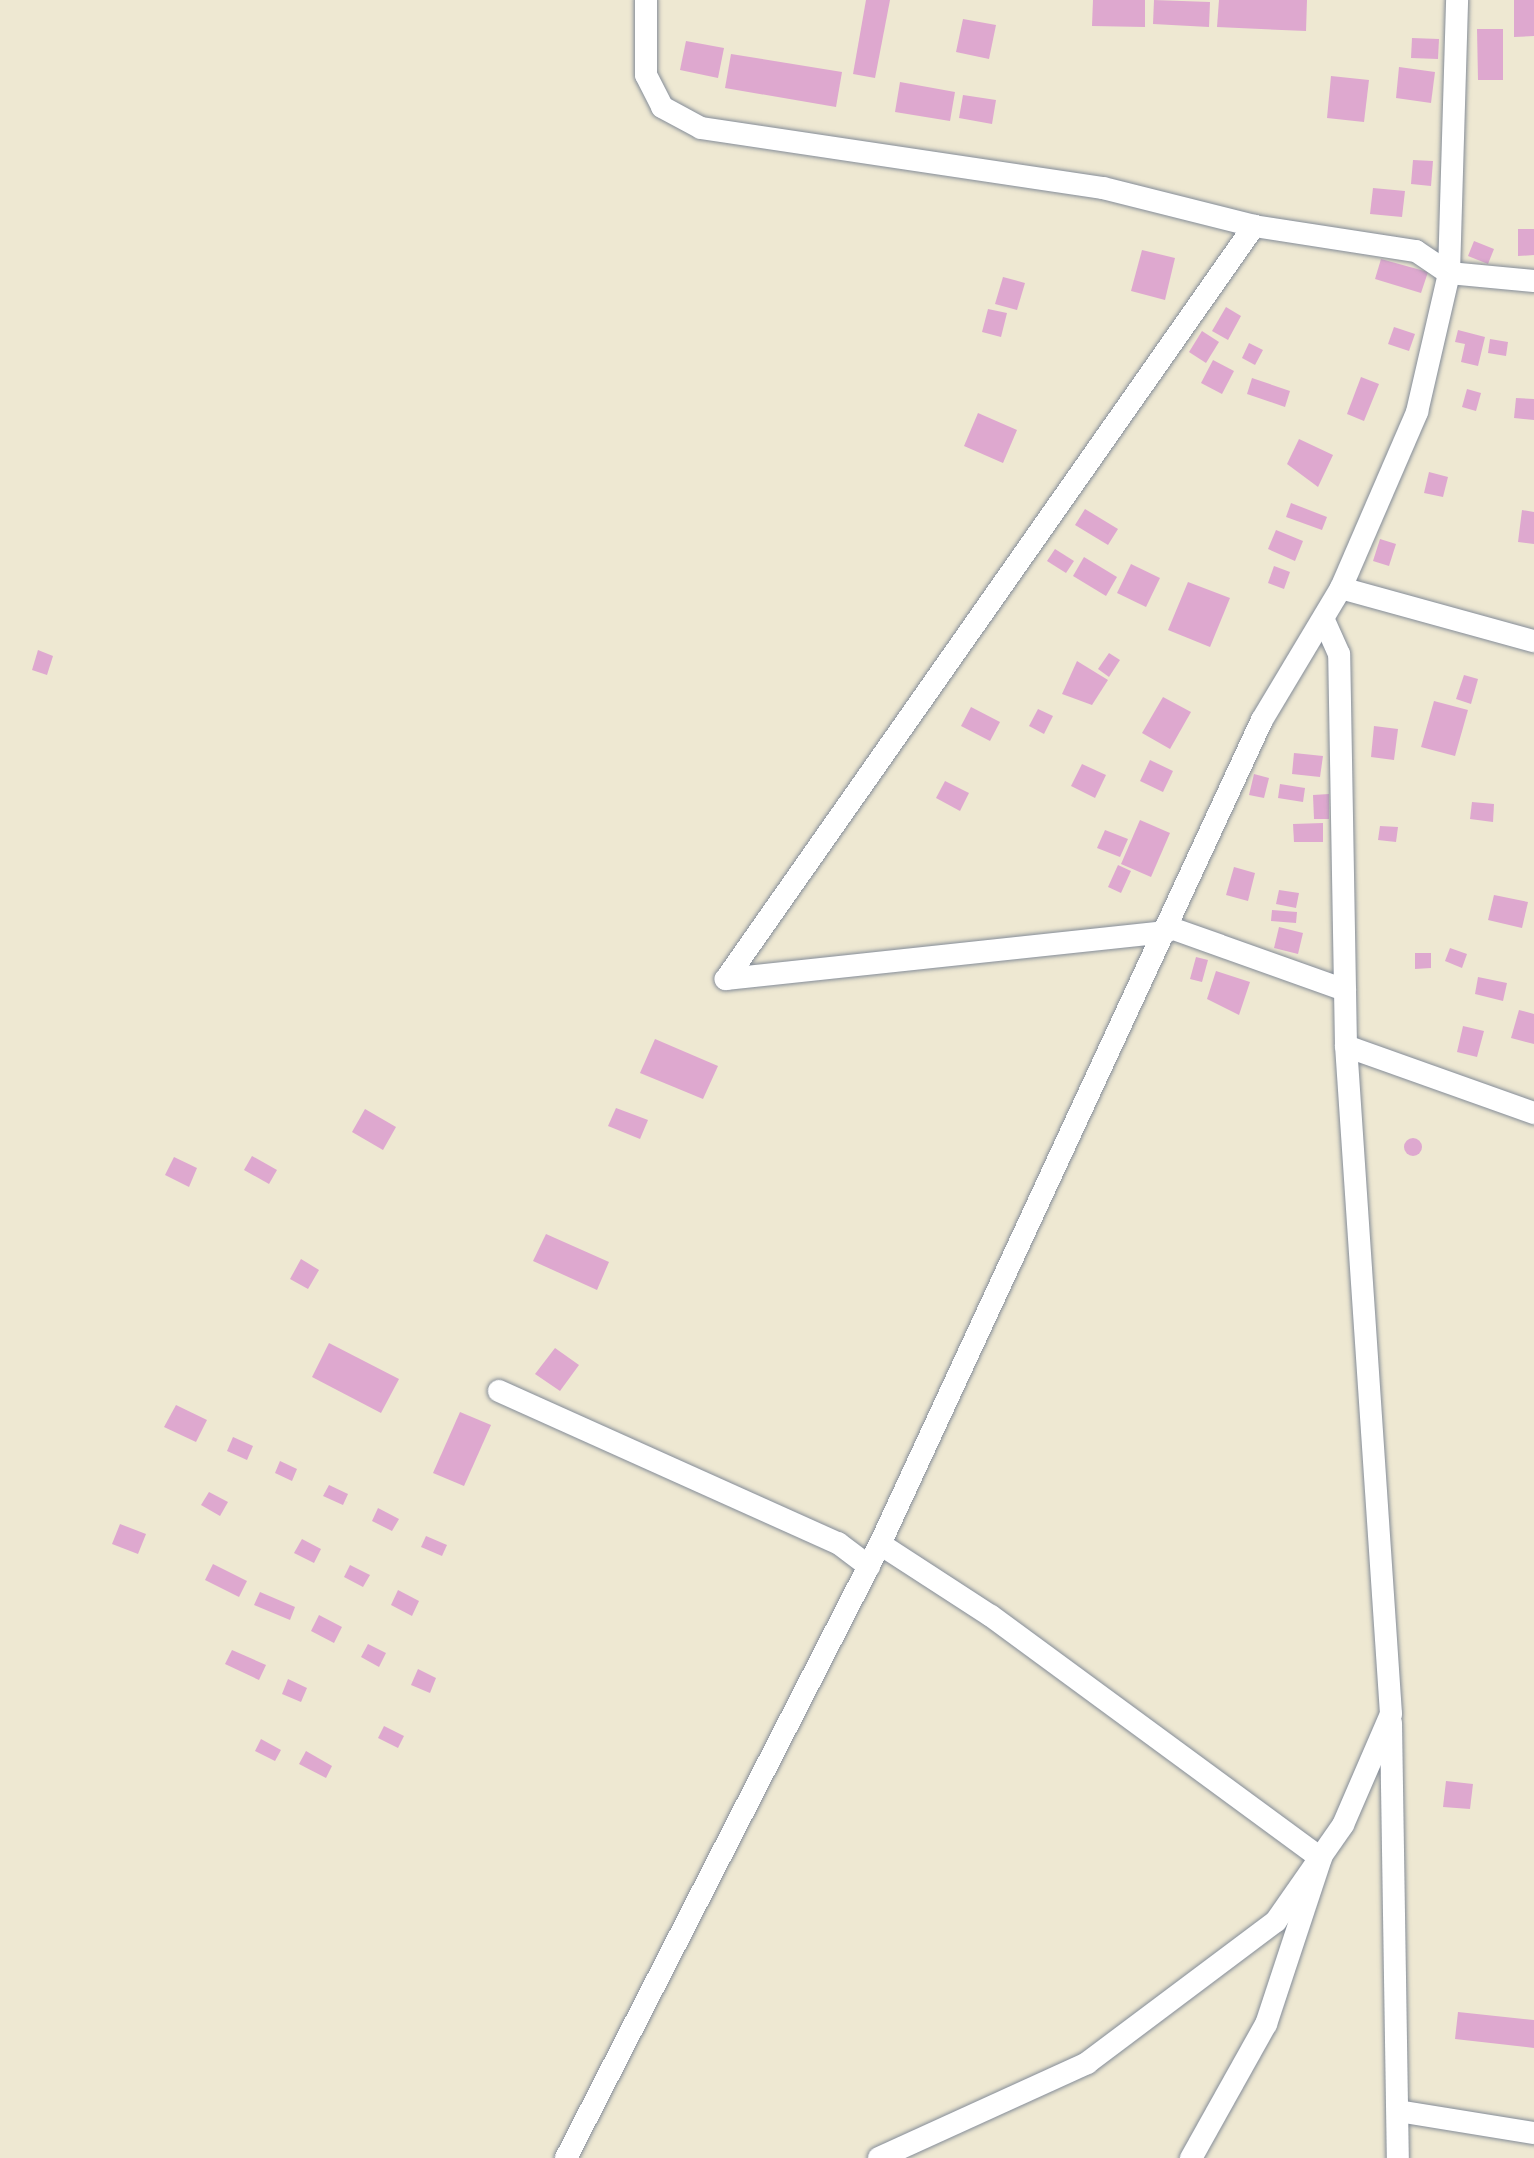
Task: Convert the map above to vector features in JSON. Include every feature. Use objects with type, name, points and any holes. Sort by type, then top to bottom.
[{"type":"street","points":[[646,0],[646,75],[662,107],[701,128],[1103,188],[1254,226],[1416,251],[1449,274],[1534,282]]},
{"type":"street","points":[[566,2158],[880,1544],[1262,720],[1298,652],[1324,621],[1341,588],[1417,412],[1449,274],[1457,0]]},
{"type":"street","points":[[1254,226],[726,980],[1167,930],[1345,990]]},
{"type":"street","points":[[1341,588],[1534,641]]},
{"type":"street","points":[[1324,621],[1339,654],[1346,1046],[1391,1714],[1398,2158]]},
{"type":"street","points":[[1346,1046],[1534,1114]]},
{"type":"street","points":[[499,1391],[838,1543],[868,1566]]},
{"type":"street","points":[[880,1544],[1038,1650],[1320,1858]]},
{"type":"street","points":[[879,2158],[1087,2063],[1276,1921],[1343,1825],[1391,1714]]},
{"type":"street","points":[[1191,2158],[1266,2024],[1320,1858]]},
{"type":"street","points":[[1398,2111],[1534,2132]]},
{"type":"building","points":[[866,0],[890,0],[875,78],[853,74]]},
{"type":"building","points":[[1093,0],[1145,0],[1145,27],[1092,26]]},
{"type":"building","points":[[1154,0],[1210,2],[1209,27],[1153,24]]},
{"type":"building","points":[[1219,0],[1307,0],[1306,31],[1217,27]]},
{"type":"building","points":[[1514,0],[1534,0],[1534,36],[1514,37]]},
{"type":"building","points":[[963,19],[996,25],[989,59],[956,52]]},
{"type":"building","points":[[1477,29],[1503,29],[1503,80],[1478,80]]},
{"type":"building","points":[[1412,38],[1439,39],[1438,59],[1411,58]]},
{"type":"building","points":[[686,41],[724,48],[718,78],[680,70]]},
{"type":"building","points":[[731,54],[842,72],[836,107],[725,88]]},
{"type":"building","points":[[1399,67],[1435,72],[1431,103],[1396,98]]},
{"type":"building","points":[[1331,76],[1369,80],[1364,122],[1327,118]]},
{"type":"building","points":[[900,82],[955,92],[950,121],[895,112]]},
{"type":"building","points":[[963,95],[996,100],[992,124],[959,118]]},
{"type":"building","points":[[1413,160],[1433,161],[1431,186],[1411,184]]},
{"type":"building","points":[[1373,188],[1405,191],[1402,217],[1370,214]]},
{"type":"building","points":[[1518,229],[1534,229],[1534,255],[1518,256]]},
{"type":"building","points":[[1474,241],[1494,249],[1488,264],[1468,256]]},
{"type":"building","points":[[1142,250],[1175,258],[1165,300],[1131,291]]},
{"type":"building","points":[[1381,259],[1428,272],[1421,293],[1375,279]]},
{"type":"building","points":[[1003,277],[1025,283],[1017,310],[995,304]]},
{"type":"building","points":[[1226,307],[1241,316],[1228,340],[1212,331]]},
{"type":"building","points":[[988,309],[1007,313],[1001,337],[982,332]]},
{"type":"building","points":[[1394,327],[1415,334],[1409,351],[1388,344]]},
{"type":"building","points":[[1458,330],[1485,337],[1478,366],[1461,362],[1465,344],[1455,342]]},
{"type":"building","points":[[1202,331],[1219,342],[1206,363],[1189,352]]},
{"type":"building","points":[[1490,339],[1508,342],[1506,356],[1488,353]]},
{"type":"building","points":[[1249,343],[1263,350],[1255,365],[1242,358]]},
{"type":"building","points":[[1213,360],[1234,371],[1222,394],[1201,383]]},
{"type":"building","points":[[1361,377],[1379,384],[1364,421],[1347,414]]},
{"type":"building","points":[[1252,378],[1290,391],[1285,407],[1247,394]]},
{"type":"building","points":[[1467,389],[1481,393],[1476,411],[1462,407]]},
{"type":"building","points":[[1516,398],[1534,399],[1534,420],[1514,418]]},
{"type":"building","points":[[978,413],[1017,430],[1003,463],[964,446]]},
{"type":"building","points":[[1299,439],[1333,455],[1318,487],[1287,464]]},
{"type":"building","points":[[1429,472],[1448,477],[1443,497],[1424,493]]},
{"type":"building","points":[[1291,503],[1327,517],[1322,530],[1286,517]]},
{"type":"building","points":[[1085,509],[1118,529],[1108,545],[1075,525]]},
{"type":"building","points":[[1522,510],[1534,512],[1534,544],[1518,542]]},
{"type":"building","points":[[1276,530],[1303,541],[1295,561],[1268,549]]},
{"type":"building","points":[[1380,539],[1396,544],[1389,566],[1373,561]]},
{"type":"building","points":[[1055,549],[1074,561],[1066,573],[1047,561]]},
{"type":"building","points":[[1084,557],[1117,577],[1106,596],[1073,576]]},
{"type":"building","points":[[1131,564],[1160,578],[1146,607],[1117,593]]},
{"type":"building","points":[[1274,566],[1290,572],[1284,589],[1268,583]]},
{"type":"building","points":[[1188,582],[1230,598],[1210,647],[1168,630]]},
{"type":"building","points":[[38,650],[53,656],[47,675],[32,670]]},
{"type":"building","points":[[1109,653],[1120,660],[1109,677],[1098,669]]},
{"type":"building","points":[[1077,661],[1108,680],[1092,705],[1062,694]]},
{"type":"building","points":[[1464,675],[1478,679],[1471,704],[1456,699]]},
{"type":"building","points":[[1163,697],[1191,712],[1170,749],[1142,733]]},
{"type":"building","points":[[1434,701],[1468,710],[1455,756],[1421,747]]},
{"type":"building","points":[[971,707],[1000,722],[990,741],[961,726]]},
{"type":"building","points":[[1038,709],[1053,716],[1044,734],[1029,726]]},
{"type":"building","points":[[1374,726],[1398,729],[1394,760],[1371,757]]},
{"type":"building","points":[[1294,753],[1323,756],[1320,777],[1292,774]]},
{"type":"building","points":[[1150,760],[1173,771],[1163,792],[1140,781]]},
{"type":"building","points":[[1082,764],[1106,775],[1095,798],[1071,786]]},
{"type":"building","points":[[1254,774],[1269,778],[1264,798],[1249,795]]},
{"type":"building","points":[[945,781],[969,793],[960,811],[936,798]]},
{"type":"building","points":[[1280,784],[1305,788],[1303,802],[1278,798]]},
{"type":"building","points":[[1329,794],[1329,819],[1314,819],[1313,795]]},
{"type":"building","points":[[1472,802],[1494,804],[1493,822],[1470,819]]},
{"type":"building","points":[[1140,820],[1170,833],[1151,877],[1121,864]]},
{"type":"building","points":[[1323,823],[1323,842],[1294,842],[1293,824]]},
{"type":"building","points":[[1380,826],[1398,827],[1396,842],[1378,840]]},
{"type":"building","points":[[1105,830],[1128,839],[1120,857],[1097,848]]},
{"type":"building","points":[[1118,865],[1131,871],[1121,893],[1108,887]]},
{"type":"building","points":[[1234,867],[1255,873],[1248,901],[1226,895]]},
{"type":"building","points":[[1279,890],[1299,893],[1296,908],[1276,904]]},
{"type":"building","points":[[1494,895],[1528,902],[1522,928],[1488,920]]},
{"type":"building","points":[[1272,910],[1297,912],[1296,923],[1271,921]]},
{"type":"building","points":[[1279,927],[1303,933],[1298,954],[1274,948]]},
{"type":"building","points":[[1450,948],[1467,954],[1462,968],[1445,961]]},
{"type":"building","points":[[1415,953],[1431,953],[1431,968],[1415,969]]},
{"type":"building","points":[[1196,957],[1208,960],[1202,982],[1190,979]]},
{"type":"building","points":[[1216,971],[1250,982],[1239,1015],[1207,999]]},
{"type":"building","points":[[1478,977],[1507,983],[1503,1001],[1475,994]]},
{"type":"building","points":[[1519,1010],[1534,1014],[1534,1044],[1511,1038]]},
{"type":"building","points":[[1463,1026],[1484,1031],[1477,1057],[1457,1052]]},
{"type":"building","points":[[655,1039],[718,1066],[703,1099],[640,1073]]},
{"type":"building","points":[[616,1108],[648,1120],[640,1139],[608,1126]]},
{"type":"building","points":[[365,1109],[396,1127],[383,1150],[352,1132]]},
{"type":"building","points":[[1413,1138],[1422,1147],[1413,1156],[1404,1147]]},
{"type":"building","points":[[252,1156],[277,1170],[269,1184],[244,1170]]},
{"type":"building","points":[[174,1157],[197,1168],[189,1187],[165,1175]]},
{"type":"building","points":[[546,1234],[609,1262],[597,1290],[533,1261]]},
{"type":"building","points":[[301,1259],[319,1270],[308,1289],[290,1279]]},
{"type":"building","points":[[329,1343],[399,1379],[381,1413],[312,1377]]},
{"type":"building","points":[[555,1348],[579,1365],[560,1391],[535,1374]]},
{"type":"building","points":[[176,1405],[207,1420],[196,1442],[164,1427]]},
{"type":"building","points":[[460,1412],[491,1425],[464,1486],[433,1473]]},
{"type":"building","points":[[233,1437],[253,1446],[247,1460],[227,1451]]},
{"type":"building","points":[[280,1461],[297,1469],[292,1481],[275,1473]]},
{"type":"building","points":[[329,1485],[348,1494],[343,1505],[323,1496]]},
{"type":"building","points":[[209,1492],[228,1502],[220,1516],[201,1505]]},
{"type":"building","points":[[378,1508],[399,1519],[392,1531],[372,1521]]},
{"type":"building","points":[[120,1524],[146,1534],[138,1554],[112,1544]]},
{"type":"building","points":[[426,1536],[447,1545],[442,1556],[421,1547]]},
{"type":"building","points":[[302,1539],[321,1549],[314,1563],[294,1553]]},
{"type":"building","points":[[213,1564],[247,1581],[239,1597],[205,1580]]},
{"type":"building","points":[[350,1565],[370,1575],[363,1587],[344,1577]]},
{"type":"building","points":[[398,1590],[419,1601],[412,1616],[391,1605]]},
{"type":"building","points":[[260,1592],[295,1607],[290,1620],[254,1605]]},
{"type":"building","points":[[319,1615],[342,1627],[334,1643],[311,1631]]},
{"type":"building","points":[[368,1644],[386,1653],[379,1667],[361,1657]]},
{"type":"building","points":[[232,1650],[266,1665],[259,1680],[225,1664]]},
{"type":"building","points":[[418,1669],[436,1678],[430,1693],[411,1685]]},
{"type":"building","points":[[288,1679],[307,1688],[301,1702],[282,1694]]},
{"type":"building","points":[[384,1726],[404,1736],[398,1748],[378,1738]]},
{"type":"building","points":[[261,1739],[281,1750],[275,1761],[255,1751]]},
{"type":"building","points":[[306,1751],[332,1766],[326,1778],[299,1764]]},
{"type":"building","points":[[1446,1781],[1473,1784],[1470,1809],[1443,1807]]},
{"type":"building","points":[[1458,2012],[1534,2020],[1534,2048],[1455,2039]]}]
